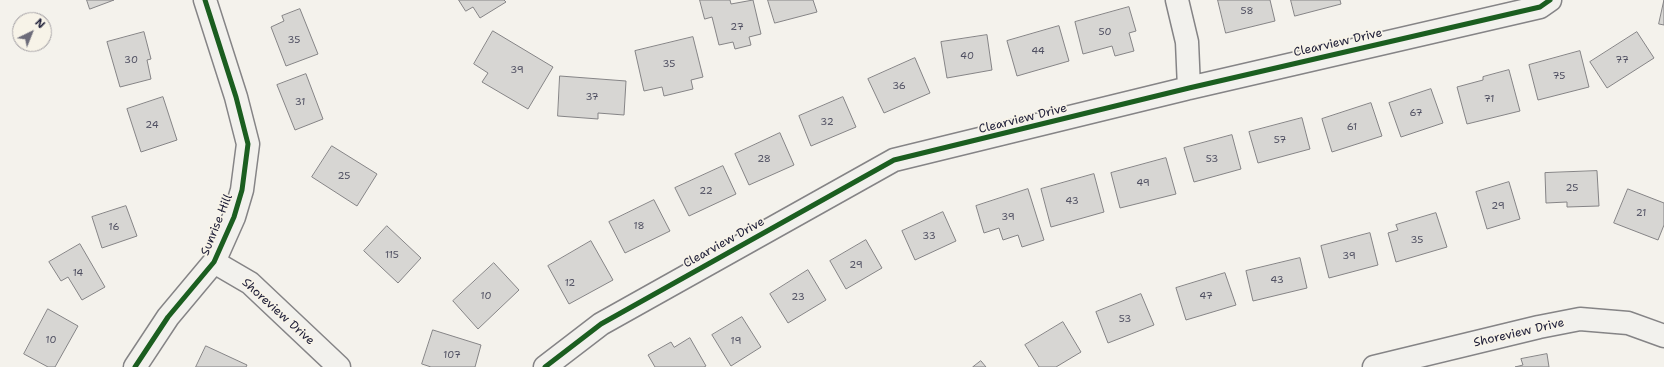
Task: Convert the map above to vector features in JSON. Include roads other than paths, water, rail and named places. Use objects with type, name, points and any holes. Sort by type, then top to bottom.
[{"type":"street","name":"Sunrise Hill","points":[[135,367],[168,317],[214,262],[234,217],[240,197],[248,144],[236,97],[205,0]]},
{"type":"street","points":[[1177,0],[1187,42],[1189,88]]},
{"type":"street","name":"Clearview Drive","points":[[545,367],[601,324],[894,160],[1189,88],[1540,7],[1550,0]]},
{"type":"street","name":"Shoreview Drive","points":[[214,262],[250,284],[339,367]]},
{"type":"street","name":"Shoreview Drive","points":[[1374,367],[1538,327],[1580,319],[1628,323],[1664,336]]}]
